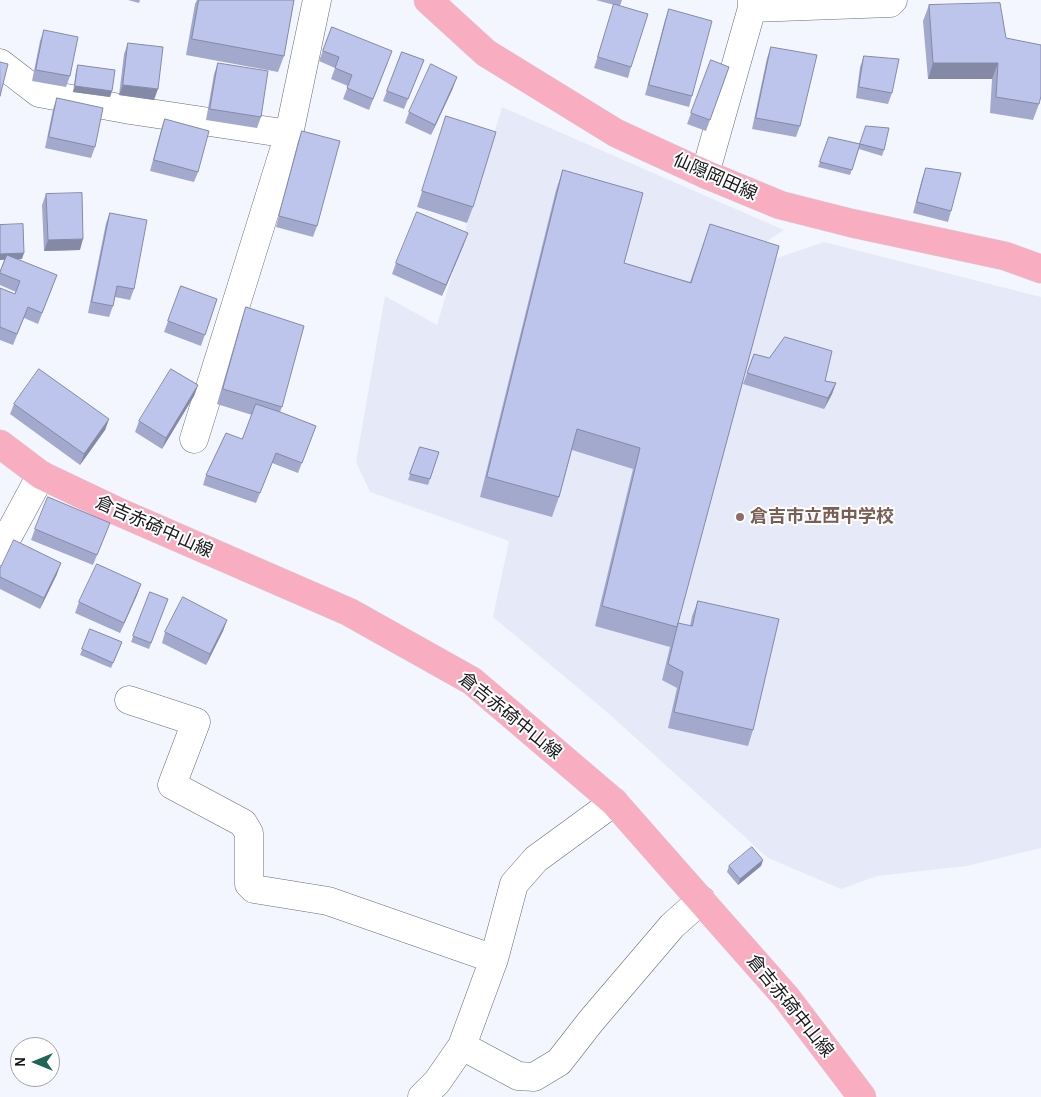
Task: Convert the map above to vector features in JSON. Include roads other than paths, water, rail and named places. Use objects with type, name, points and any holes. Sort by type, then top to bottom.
[{"type":"main road","name":"仙隠岡田線","points":[[428,0],[486,53],[616,132],[705,174],[780,205],[851,223],[1005,256],[1041,269]]},
{"type":"main road","name":"倉吉赤碕中山線","points":[[0,444],[41,475],[119,512],[349,612],[472,681],[614,802],[786,997],[862,1097]]},
{"type":"street","points":[[194,439],[289,134],[317,0]]},
{"type":"street","points":[[705,174],[752,4],[890,3],[893,0]]},
{"type":"street","points":[[0,64],[39,94],[289,134]]},
{"type":"street","points":[[0,551],[41,475]]},
{"type":"street","points":[[129,700],[196,722],[172,785],[243,824],[249,833],[249,884],[254,889],[328,901],[494,959]]},
{"type":"street","points":[[422,1097],[437,1082],[462,1046],[494,959],[514,884],[536,859],[614,802]]},
{"type":"street","points":[[462,1046],[518,1076],[534,1077],[559,1062],[591,1021],[672,926],[702,900]]},
{"type":"place","name":"倉吉市立西中学校","points":[[740,517]]}]
